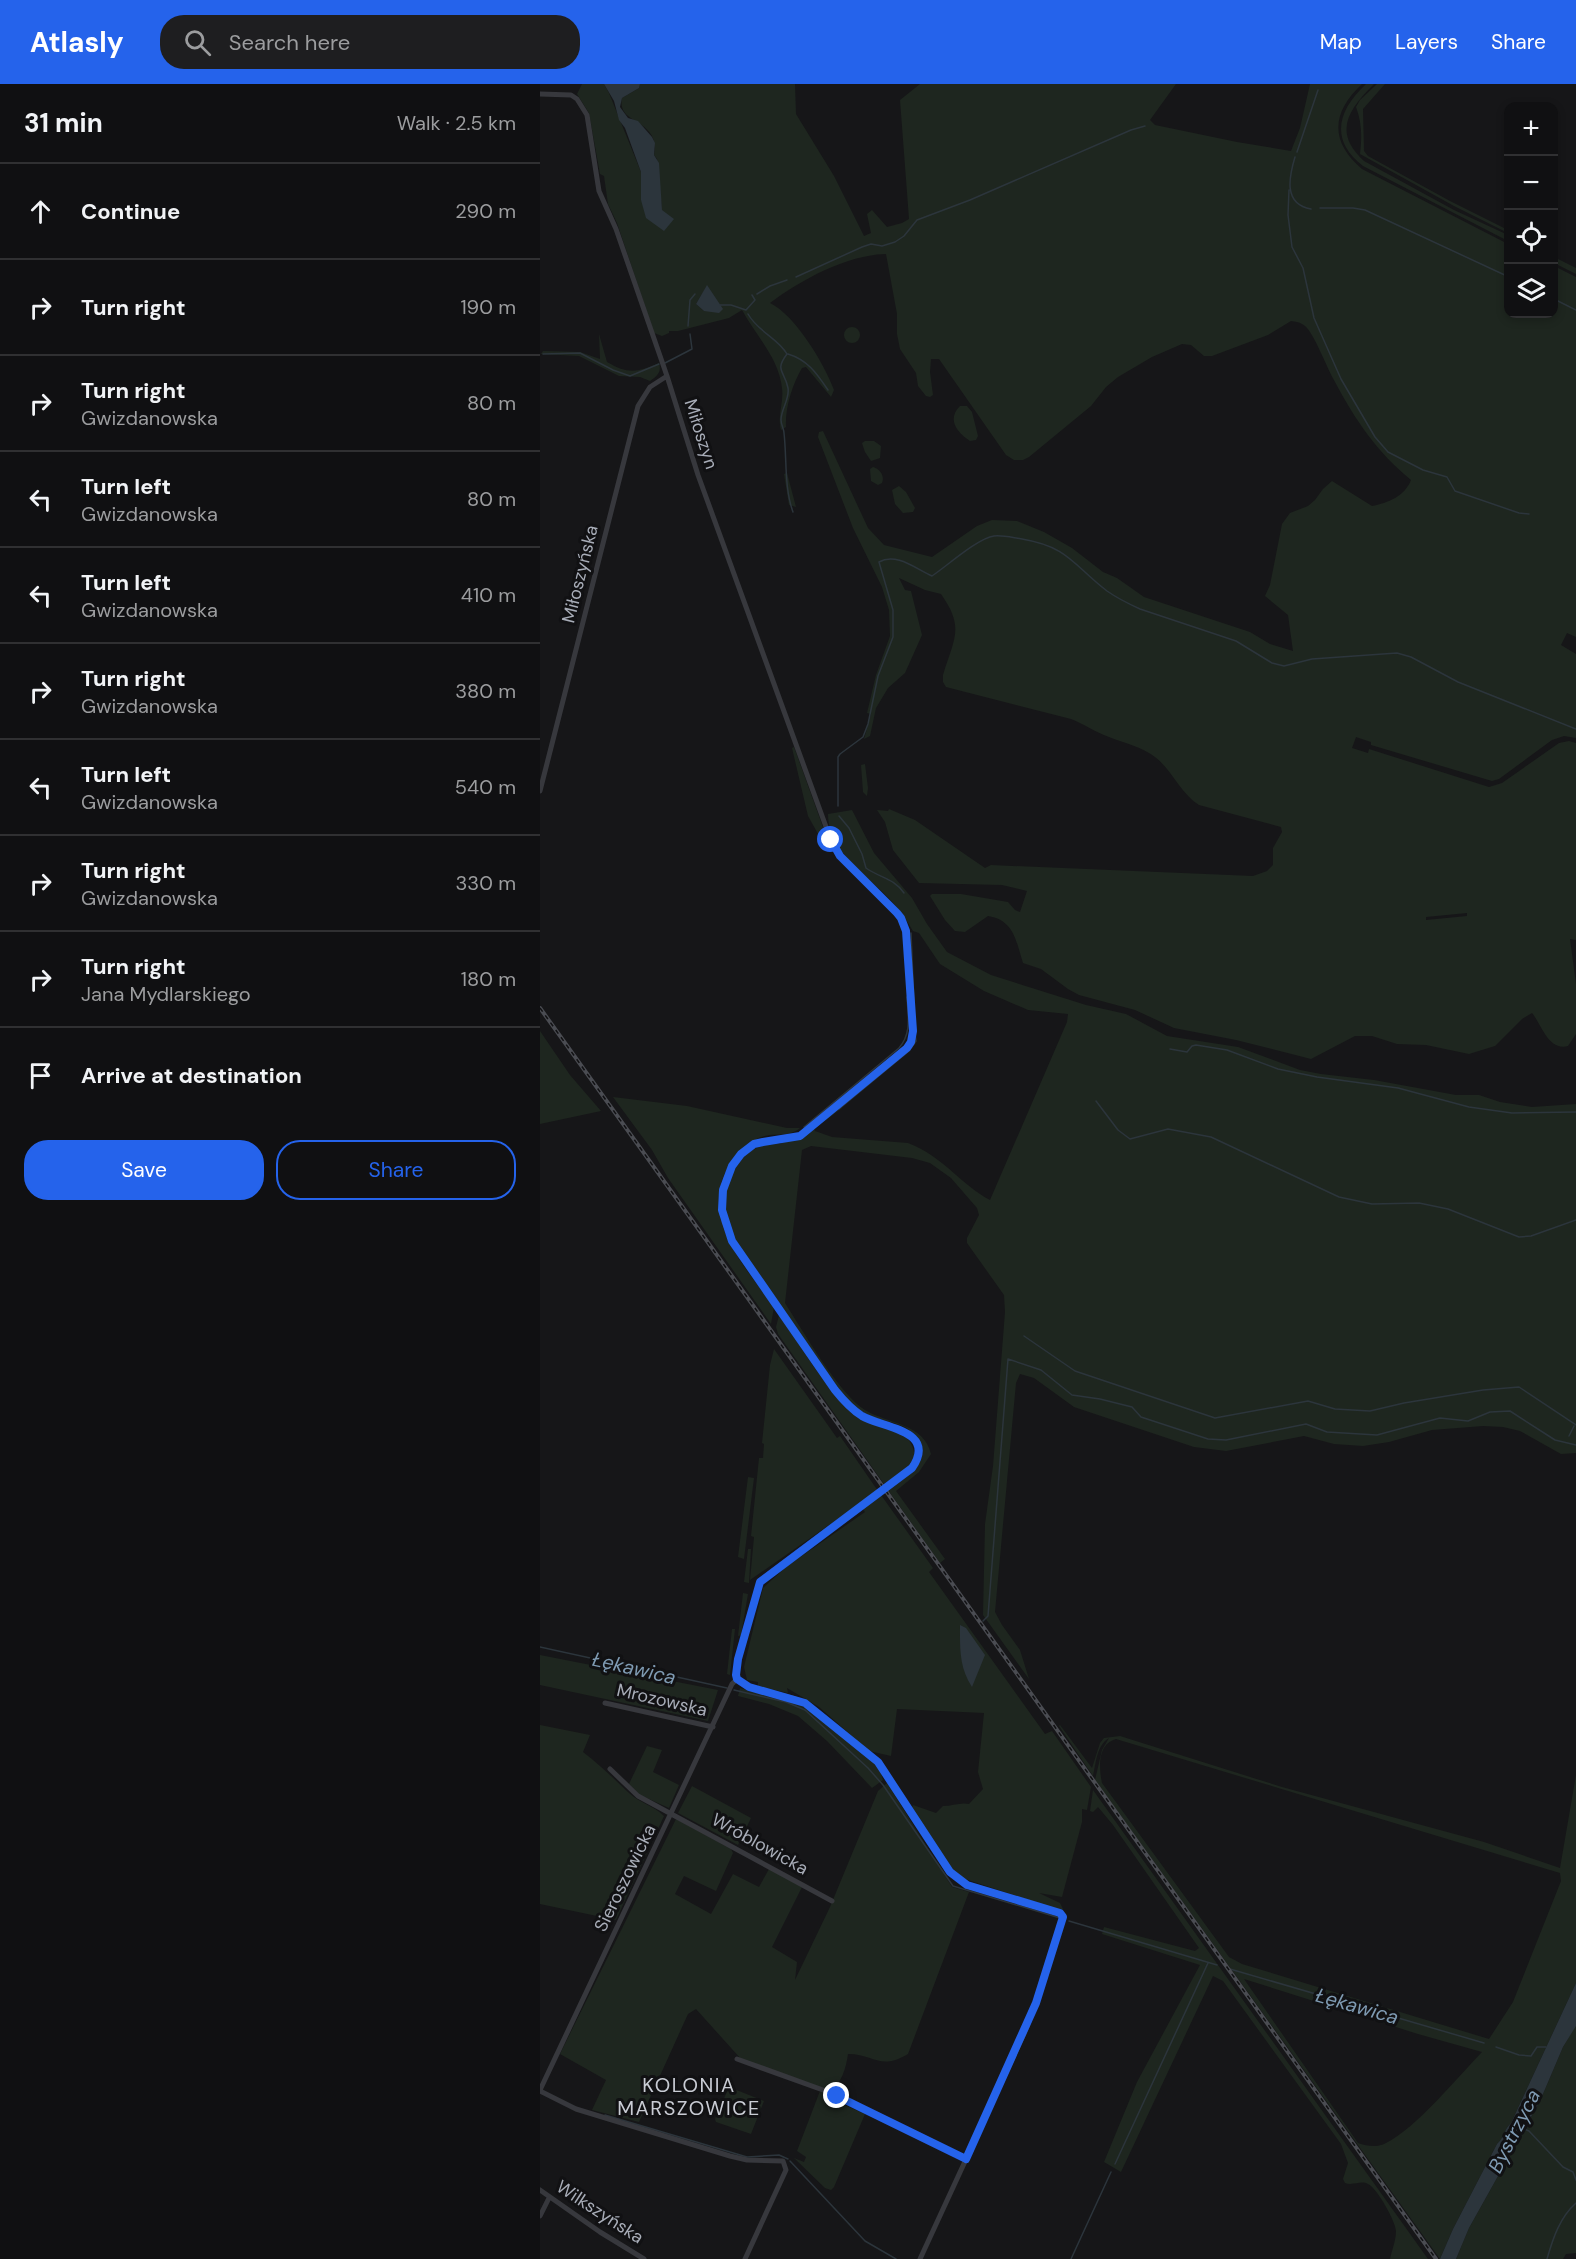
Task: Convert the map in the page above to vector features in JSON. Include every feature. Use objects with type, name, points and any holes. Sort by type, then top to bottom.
[{"type":"street","name":"Miłoszyn","points":[[540,94],[571,95],[583,107],[599,191],[616,229],[719,535],[834,846],[840,856],[897,913],[906,931],[913,1031],[907,1048],[800,1136],[777,1138],[754,1144],[741,1154],[726,1178],[722,1201],[732,1241],[844,1401],[864,1417],[908,1432],[914,1438],[918,1453],[916,1462],[912,1468],[760,1582],[735,1669],[737,1679]]},
{"type":"street","name":"Miłoszyńska","points":[[540,791],[638,406],[650,387],[667,376]]},
{"type":"street","name":"Sieroszowicka","points":[[540,2090],[732,1684],[737,1679]]},
{"type":"street","points":[[737,1679],[749,1687],[805,1703],[878,1762],[944,1863],[957,1878],[967,1885],[1060,1913],[1063,1917],[1036,2003],[920,2259]]},
{"type":"street","name":"Mrozowska","points":[[605,1703],[713,1727]]},
{"type":"street","name":"Wróblowicka","points":[[610,1770],[638,1796],[832,1901]]},
{"type":"street","points":[[737,2059],[834,2094],[966,2159]]},
{"type":"street","points":[[540,2090],[576,2109],[730,2156],[747,2160],[783,2160],[786,2170],[746,2259]]},
{"type":"street","name":"Wilkszyńska","points":[[540,2190],[644,2259]]},
{"type":"street","points":[[540,2216],[549,2198]]},
{"type":"shaded area","points":[[582,84],[604,84],[641,172],[641,200],[662,210],[657,159],[654,155],[651,134],[625,114],[622,98],[639,88],[640,84],[795,84],[796,114],[834,176],[864,236],[871,233],[867,214],[872,210],[887,227],[909,219],[900,100],[920,84],[1176,84],[1150,120],[1155,125],[1291,151],[1300,128],[1310,84],[1362,84],[1345,105],[1340,116],[1338,126],[1344,148],[1362,169],[1504,242],[1504,318],[1558,318],[1558,268],[1576,277],[1576,637],[1567,633],[1561,645],[1576,654],[1576,738],[1564,736],[1552,740],[1499,779],[1492,781],[1371,745],[1371,742],[1356,737],[1352,748],[1368,753],[1369,749],[1489,787],[1502,783],[1559,743],[1569,741],[1576,743],[1576,940],[1570,939],[1576,984],[1576,1034],[1568,1046],[1561,1047],[1550,1041],[1532,1013],[1522,1019],[1495,1046],[1469,1054],[1426,1045],[1397,1044],[1372,1036],[1355,1036],[1311,1059],[1236,1040],[1174,1028],[1135,1010],[1079,995],[1041,969],[1023,963],[1013,933],[997,918],[988,916],[965,932],[955,931],[930,896],[932,894],[961,894],[1008,902],[1020,912],[1027,891],[1002,885],[919,883],[893,850],[885,822],[877,810],[888,811],[889,809],[915,820],[985,868],[991,865],[1253,876],[1267,871],[1273,865],[1273,848],[1282,832],[1281,827],[1199,805],[1187,795],[1161,762],[1139,748],[1071,719],[946,687],[943,675],[954,642],[953,616],[941,594],[925,590],[899,578],[905,590],[911,591],[922,635],[905,673],[888,688],[876,708],[870,736],[864,739],[871,714],[867,713],[876,675],[890,636],[889,610],[882,587],[853,528],[818,437],[819,432],[823,431],[868,528],[884,545],[932,557],[977,526],[992,520],[1017,521],[1044,532],[1072,548],[1103,572],[1117,578],[1144,597],[1250,632],[1270,644],[1293,651],[1288,615],[1265,596],[1270,585],[1282,524],[1290,513],[1308,506],[1315,500],[1332,481],[1372,506],[1395,498],[1405,490],[1411,480],[1388,459],[1359,423],[1308,329],[1302,324],[1291,321],[1268,335],[1212,356],[1204,356],[1191,345],[1182,344],[1152,357],[1118,377],[1106,387],[1091,406],[1029,457],[1014,460],[1006,455],[939,359],[931,359],[933,395],[926,396],[918,386],[916,373],[900,349],[897,314],[886,254],[871,255],[825,270],[770,303],[789,318],[808,341],[834,390],[831,397],[806,367],[802,368],[790,397],[786,427],[781,430],[780,377],[772,357],[742,310],[729,318],[678,331],[669,331],[662,336],[654,333],[617,223],[608,204],[604,176],[600,174],[589,113],[577,94]],"holes":[[[707,286],[716,300],[704,311],[696,304]],[[1467,913],[1467,916],[1426,920],[1426,917]]]},
{"type":"shaded area","points":[[1366,84],[1374,84],[1357,102],[1348,121],[1349,140],[1364,161],[1454,210],[1504,233],[1504,239],[1363,166],[1352,156],[1345,146],[1341,125],[1349,104]]},
{"type":"shaded area","points":[[1377,84],[1385,84],[1363,109],[1364,151],[1368,156],[1504,228],[1504,231],[1360,154],[1361,130],[1356,107]]},
{"type":"shaded area","points":[[1558,259],[1576,268],[1576,274],[1558,265]]},
{"type":"shaded area","points":[[849,327],[855,327],[860,335],[858,341],[849,343],[844,338],[844,332]]},
{"type":"shaded area","points":[[599,334],[607,362],[621,369],[632,371],[659,363],[658,374],[650,381],[640,377],[619,376],[579,356],[541,354],[543,351],[580,352],[600,359]]},
{"type":"shaded area","points":[[960,406],[967,406],[972,412],[978,436],[976,440],[970,441],[955,425],[954,416]]},
{"type":"shaded area","points":[[874,441],[881,446],[880,458],[871,461],[862,443]]},
{"type":"shaded area","points":[[873,467],[882,475],[882,483],[878,485],[871,481],[870,469]]},
{"type":"shaded area","points":[[787,473],[796,507],[789,505],[784,474]]},
{"type":"shaded area","points":[[899,486],[906,492],[915,508],[913,512],[903,513],[895,504],[892,490]]},
{"type":"shaded area","points":[[794,747],[828,841],[822,841],[808,816],[792,748]]},
{"type":"shaded area","points":[[865,764],[867,796],[863,792],[861,765]]},
{"type":"shaded area","points":[[852,810],[874,853],[912,898],[947,952],[991,975],[1086,1005],[1126,1014],[1167,1036],[1238,1047],[1300,1070],[1374,1080],[1456,1095],[1479,1095],[1500,1102],[1532,1107],[1576,1104],[1576,1453],[1561,1454],[1520,1431],[1483,1426],[1432,1430],[1389,1442],[1363,1446],[1334,1444],[1304,1436],[1226,1451],[1194,1447],[1074,1407],[1034,1378],[1020,1374],[1016,1383],[995,1612],[1020,1650],[1029,1679],[983,1615],[985,1524],[993,1466],[1005,1312],[1004,1295],[967,1243],[967,1238],[979,1215],[977,1208],[951,1178],[930,1163],[912,1158],[811,1146],[802,1150],[785,1303],[822,1361],[855,1402],[874,1415],[913,1430],[927,1444],[931,1454],[919,1472],[896,1491],[945,1559],[940,1563],[888,1490],[914,1470],[921,1456],[918,1440],[905,1427],[862,1412],[847,1400],[734,1240],[728,1225],[724,1199],[726,1187],[734,1167],[741,1159],[758,1147],[780,1144],[788,1140],[799,1140],[839,1105],[842,1108],[814,1129],[815,1131],[832,1137],[908,1143],[932,1156],[979,1194],[990,1200],[1067,1022],[1068,1014],[1028,1010],[984,991],[940,964],[919,933],[913,931],[891,900],[856,867],[836,843],[830,829],[828,814]]},
{"type":"shaded area","points":[[540,1031],[570,1075],[601,1111],[540,1124]]},
{"type":"shaded area","points":[[613,1097],[687,1106],[787,1128],[800,1128],[791,1133],[761,1137],[744,1147],[731,1162],[720,1190],[719,1208],[723,1226],[740,1260],[774,1307],[771,1324],[668,1178],[652,1150]]},
{"type":"shaded area","points":[[779,1315],[826,1384],[848,1408],[869,1423],[895,1431],[909,1440],[915,1459],[903,1472],[884,1484],[778,1334],[776,1327]]},
{"type":"shaded area","points":[[774,1349],[837,1438],[840,1436],[878,1491],[750,1580],[754,1537],[751,1536],[759,1458],[763,1458],[764,1444],[762,1443],[770,1365]]},
{"type":"shaded area","points":[[748,1477],[754,1478],[744,1559],[738,1557]]},
{"type":"shaded area","points":[[881,1495],[933,1568],[929,1572],[1045,1734],[1052,1731],[1091,1787],[1087,1810],[1082,1809],[1082,1822],[1062,1897],[1039,1893],[1060,1903],[1062,1911],[959,1877],[953,1872],[911,1810],[913,1805],[936,1813],[943,1806],[969,1804],[983,1789],[978,1772],[984,1713],[897,1709],[891,1756],[869,1751],[819,1707],[787,1688],[788,1693],[758,1686],[758,1682],[747,1680],[744,1667],[763,1588],[786,1567],[865,1512],[862,1508]]},
{"type":"shaded area","points":[[748,1549],[751,1549],[749,1583],[744,1582]]},
{"type":"shaded area","points":[[743,1593],[748,1594],[741,1635],[738,1636]]},
{"type":"shaded area","points":[[732,1629],[735,1629],[730,1675],[727,1674]]},
{"type":"shaded area","points":[[540,1655],[718,1690],[708,1721],[540,1685]]},
{"type":"shaded area","points":[[740,1688],[802,1704],[873,1762],[883,1780],[872,1788],[827,1741],[798,1716],[769,1704],[738,1696]]},
{"type":"shaded area","points":[[540,1725],[590,1735],[583,1752],[633,1796],[664,1816],[616,1920],[540,1904]]},
{"type":"shaded area","points":[[1059,1726],[1092,1768],[1100,1743],[1104,1738],[1120,1736],[1282,1787],[1484,1842],[1560,1868],[1576,1775],[1576,1983],[1511,2123],[1497,2144],[1440,2259],[1095,1780],[1102,1750],[1109,1738],[1099,1749],[1093,1776]],"holes":[[[1116,1739],[1560,1873],[1561,1881],[1513,2002],[1489,2039],[1242,1964],[1229,1957],[1102,1783],[1100,1771],[1102,1751],[1105,1746]],[[1244,1979],[1418,2034],[1482,2052],[1423,2115],[1397,2136],[1379,2146],[1361,2144],[1358,2143]]]},
{"type":"shaded area","points":[[647,1746],[662,1750],[653,1772],[679,1785],[669,1808],[640,1795],[629,1784]]},
{"type":"shaded area","points":[[887,1783],[952,1887],[969,1892],[908,2054],[898,2059],[883,2061],[848,2054],[843,2075],[830,2091],[741,2059],[696,2009],[688,2014],[639,2122],[592,2110],[606,2080],[560,2054],[676,1819],[731,1849],[733,1853],[716,1891],[684,1876],[675,1894],[711,1914],[733,1874],[759,1887],[769,1869],[802,1887],[772,1947],[797,1962],[795,1980],[830,1907],[878,1791]]},
{"type":"shaded area","points":[[692,1786],[751,1818],[738,1845],[678,1813]]},
{"type":"shaded area","points":[[1093,1790],[1428,2259],[1390,2259],[1396,2231],[1393,2220],[1381,2198],[1368,2184],[1345,2183],[1343,2179],[1348,2163],[1341,2144],[1223,1981],[1213,1976],[1121,2172],[1104,2162],[1137,2082],[1200,1965],[1102,1934],[1104,1927],[1195,1951],[1199,1948],[1113,1825],[1098,1807],[1093,1812],[1090,1811]]},
{"type":"shaded area","points":[[1576,2025],[1576,2253],[1566,2254],[1563,2259],[1456,2259],[1469,2228],[1540,2101],[1563,2047]]},
{"type":"shaded area","points":[[729,2087],[764,2101],[751,2134],[716,2122],[715,2119]]},
{"type":"shaded area","points":[[820,2091],[832,2096],[833,2100],[865,2114],[831,2190],[825,2188],[794,2158],[804,2162],[806,2157],[797,2151]]},
{"type":"water","points":[[604,84],[640,84],[639,88],[622,98],[620,107],[628,118],[638,121],[655,143],[654,155],[659,163],[662,210],[674,219],[664,231],[646,218],[641,200],[641,172],[625,128],[619,120],[614,101]]},
{"type":"water","points":[[707,285],[723,309],[719,313],[704,311],[696,304]]},
{"type":"water","points":[[960,1625],[966,1628],[985,1655],[972,1687],[962,1665]]},
{"type":"water","name":"Bystrzyca","points":[[1576,1983],[1576,2026],[1563,2047],[1540,2101],[1469,2228],[1456,2259],[1440,2259],[1497,2144],[1511,2123]]},
{"type":"waterway","points":[[1297,152],[1318,90]]},
{"type":"waterway","points":[[796,277],[862,247],[871,244],[882,246],[895,242],[904,236],[917,220],[1145,126]]},
{"type":"waterway","points":[[1295,157],[1290,181],[1292,196],[1296,202],[1311,209]]},
{"type":"waterway","points":[[1289,190],[1288,215],[1292,247],[1303,268],[1314,318],[1341,379],[1375,437],[1388,452],[1423,470],[1447,477],[1455,491],[1519,513],[1529,514]]},
{"type":"waterway","points":[[1320,208],[1365,210],[1504,275]]},
{"type":"waterway","points":[[757,294],[787,280]]},
{"type":"waterway","points":[[688,326],[690,300],[695,294]]},
{"type":"waterway","points":[[720,305],[731,305],[746,310],[755,300],[752,295]]},
{"type":"waterway","points":[[1558,301],[1576,310]]},
{"type":"waterway","points":[[748,314],[757,326],[779,344],[787,354],[781,364],[788,392],[781,420],[784,431],[788,493],[793,512]]},
{"type":"waterway","points":[[665,363],[692,349],[690,334]]},
{"type":"waterway","points":[[543,354],[580,353],[630,376],[659,364]]},
{"type":"waterway","points":[[788,354],[807,364],[828,390]]},
{"type":"waterway","points":[[838,806],[838,757],[863,737],[878,676],[893,637],[893,610],[879,562],[886,559],[899,560],[932,576],[971,547],[994,536],[1038,542],[1061,552],[1107,591],[1123,601],[1140,609],[1236,641],[1272,663],[1284,666],[1312,659],[1397,653],[1411,657],[1458,682],[1576,729]]},
{"type":"waterway","points":[[839,816],[849,828],[866,868],[891,881],[904,893]]},
{"type":"waterway","points":[[911,933],[914,1004]]},
{"type":"waterway","points":[[804,1127],[899,1048],[908,1030],[907,997]]},
{"type":"waterway","points":[[839,1109],[909,1051],[916,1041],[915,1033]]},
{"type":"waterway","points":[[1170,1049],[1187,1052],[1196,1045],[1227,1050],[1278,1069],[1317,1077],[1398,1088],[1469,1107],[1512,1113],[1576,1112]]},
{"type":"waterway","points":[[1096,1101],[1118,1130],[1130,1139],[1168,1129],[1211,1137],[1339,1197],[1372,1204],[1419,1203],[1448,1209],[1519,1237],[1531,1236],[1576,1220]]},
{"type":"waterway","points":[[1024,1336],[1075,1371],[1215,1418],[1308,1401],[1335,1409],[1370,1411],[1483,1390],[1519,1387],[1576,1425]]},
{"type":"waterway","points":[[983,1621],[988,1616],[1008,1359],[1041,1370],[1072,1395],[1132,1407],[1141,1417],[1208,1439],[1226,1440],[1306,1424],[1327,1432],[1377,1435],[1440,1418],[1468,1421],[1490,1412],[1510,1411],[1555,1440],[1576,1445]]},
{"type":"waterway","points":[[1569,1436],[1574,1426]]},
{"type":"waterway","name":"Łękawica","points":[[540,1647],[727,1688]]},
{"type":"waterway","name":"Łękawica","points":[[734,1690],[786,1702],[805,1710],[868,1768],[883,1785],[953,1886],[1060,1918]]},
{"type":"waterway","name":"Łękawica","points":[[1069,1921],[1217,1965]]},
{"type":"waterway","points":[[1115,2164],[1208,1963]]},
{"type":"waterway","name":"Łękawica","points":[[1230,1969],[1484,2043]]},
{"type":"waterway","name":"Łękawica","points":[[1496,2047],[1519,2055],[1531,2056],[1537,2047],[1546,2047]]},
{"type":"waterway","points":[[605,2115],[747,2157],[779,2155],[788,2159]]},
{"type":"waterway","name":"Bystrzyca","points":[[1524,2129],[1529,2131],[1563,2167],[1573,2172],[1576,2180]]},
{"type":"waterway","points":[[790,2161],[865,2241],[896,2259]]},
{"type":"waterway","points":[[1071,2259],[1111,2172]]},
{"type":"waterway","points":[[1547,2259],[1561,2221],[1576,2203]]},
{"type":"railway","points":[[540,1008],[1436,2259]]},
{"type":"district","name":"KOLONIA MARSZOWICE","points":[[689,2096]]},
{"type":"route","points":[[831,840],[840,856],[897,913],[904,924],[912,1039],[907,1048],[800,1136],[777,1138],[754,1144],[741,1154],[726,1178],[722,1210],[732,1241],[835,1390],[844,1401],[864,1417],[908,1432],[914,1438],[918,1453],[912,1468],[766,1575],[760,1582],[735,1669],[736,1675],[737,1679],[749,1687],[805,1703],[878,1762],[950,1872],[957,1878],[967,1885],[1060,1913],[1063,1917],[1036,2003],[966,2159],[837,2096]]}]
